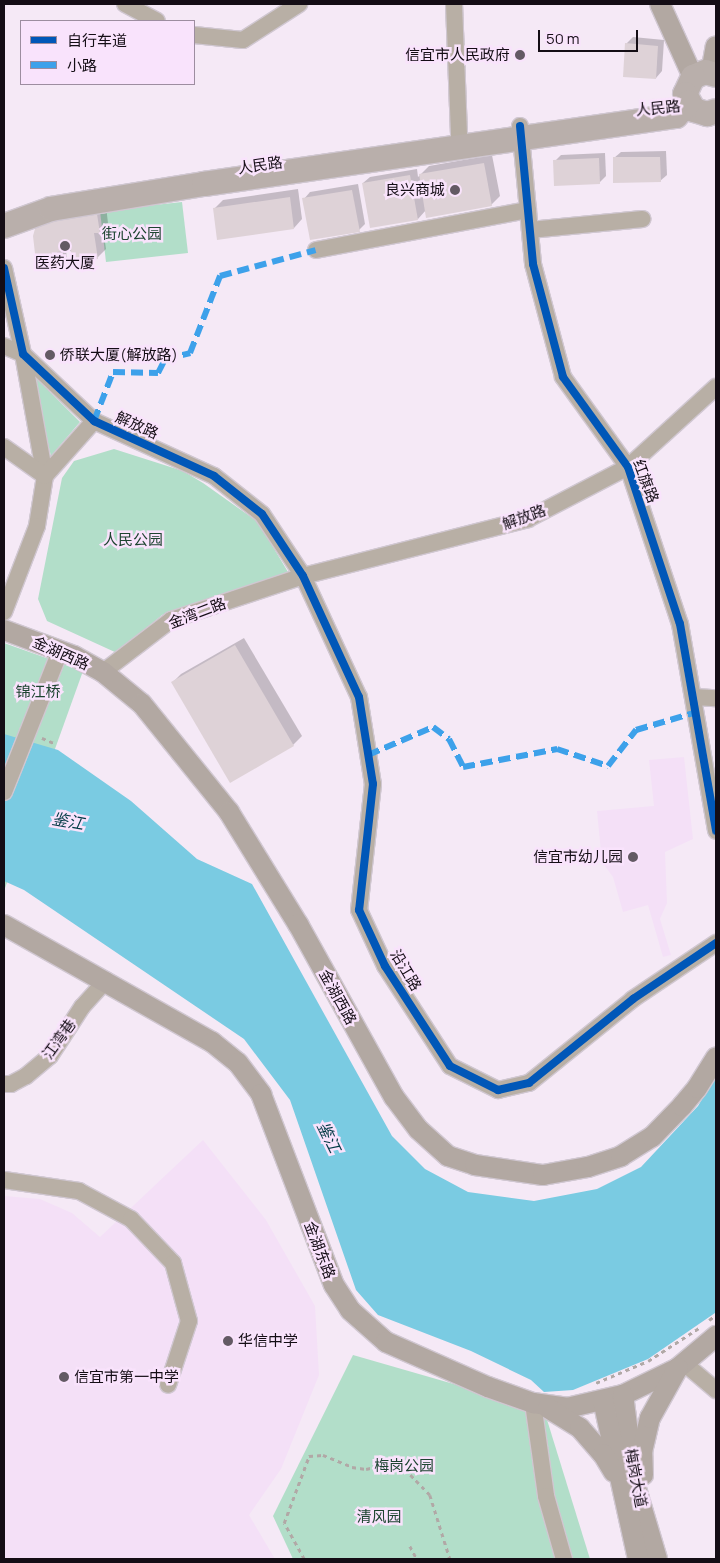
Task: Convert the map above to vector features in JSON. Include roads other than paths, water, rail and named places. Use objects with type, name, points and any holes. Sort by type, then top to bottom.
[{"type":"highway","points":[[709,72],[686,87],[688,103],[700,113],[716,111]]},
{"type":"highway","name":"人民路","points":[[4,226],[52,209],[688,103]]},
{"type":"highway","name":"人民路","points":[[4,214],[49,198],[202,173],[458,137],[520,132]]},
{"type":"main road","points":[[660,4],[709,72]]},
{"type":"main road","points":[[709,72],[716,46]]},
{"type":"main road","name":"金湖西路","points":[[4,630],[60,651],[103,672],[142,704],[229,812],[298,924],[394,1097],[418,1129],[448,1156],[475,1165],[543,1175],[588,1168],[622,1156],[652,1137],[682,1106],[697,1088],[716,1057]]},
{"type":"main road","name":"金湖东路","points":[[4,925],[106,980],[212,1042],[238,1063],[261,1094],[324,1264],[350,1310],[386,1342],[488,1387],[539,1404],[567,1408],[681,1365],[708,1328]]},
{"type":"main road","points":[[643,1514],[642,1452],[650,1418],[681,1365]]},
{"type":"main road","name":"梅岗大道","points":[[606,1393],[620,1482],[638,1559]]},
{"type":"main road","name":"梅岗大道","points":[[606,1393],[657,1559]]},
{"type":"main road","points":[[539,1404],[580,1428],[604,1454],[620,1482]]},
{"type":"street","points":[[125,4],[155,20]]},
{"type":"street","points":[[195,35],[244,40],[299,4]]},
{"type":"street","points":[[454,4],[458,137]]},
{"type":"street","name":"红旗路","points":[[520,132],[533,264],[563,377],[628,467],[680,624],[716,831]]},
{"type":"street","points":[[316,250],[528,210]]},
{"type":"street","points":[[530,230],[642,219]]},
{"type":"street","points":[[4,268],[23,354],[45,476],[37,526],[4,612]]},
{"type":"street","name":"解放路","points":[[4,346],[23,354],[94,422],[214,476],[262,514],[303,576],[528,519],[628,467],[716,386]]},
{"type":"street","points":[[45,476],[94,422]]},
{"type":"street","points":[[4,447],[45,476]]},
{"type":"street","name":"金湾二路","points":[[103,672],[170,620],[303,576]]},
{"type":"street","name":"沿江路","points":[[303,576],[358,697],[373,784],[359,910],[385,966],[450,1066],[498,1090],[529,1083],[633,999],[716,943]]},
{"type":"street","points":[[4,792],[60,651]]},
{"type":"street","points":[[694,697],[716,698]]},
{"type":"street","name":"江湾巷","points":[[4,1084],[11,1084],[26,1076],[50,1056],[82,1007],[106,980]]},
{"type":"street","points":[[4,1180],[79,1191],[131,1219],[173,1263],[189,1321],[168,1385]]},
{"type":"street","points":[[681,1365],[716,1390]]},
{"type":"street","points":[[539,1404],[546,1496],[564,1559]]},
{"type":"water","name":"鉴江","points":[[4,734],[58,750],[131,801],[197,859],[252,884],[392,1136],[425,1169],[468,1192],[534,1201],[597,1189],[641,1167],[698,1106],[716,1076],[715,1313],[648,1359],[573,1390],[544,1392],[531,1380],[471,1351],[378,1315],[356,1290],[290,1100],[244,1039],[24,890],[4,881]]},
{"type":"place","name":"信宜市人民政府","points":[[520,55]]},
{"type":"place","name":"良兴商城","points":[[455,190]]},
{"type":"place","name":"医药大厦","points":[[65,246]]},
{"type":"place","name":"侨联大厦(解放路)","points":[[50,355]]},
{"type":"place","name":"信宜市幼儿园","points":[[633,857]]},
{"type":"place","name":"华信中学","points":[[228,1341]]},
{"type":"place","name":"信宜市第一中学","points":[[64,1377]]},
{"type":"park label","name":"街心公园","points":[[132,234]]},
{"type":"park label","name":"人民公园","points":[[133,540]]},
{"type":"park label","name":"锦江桥","points":[[38,692]]},
{"type":"park label","name":"梅岗公园","points":[[404,1466]]},
{"type":"park label","name":"清风园","points":[[379,1517]]}]
